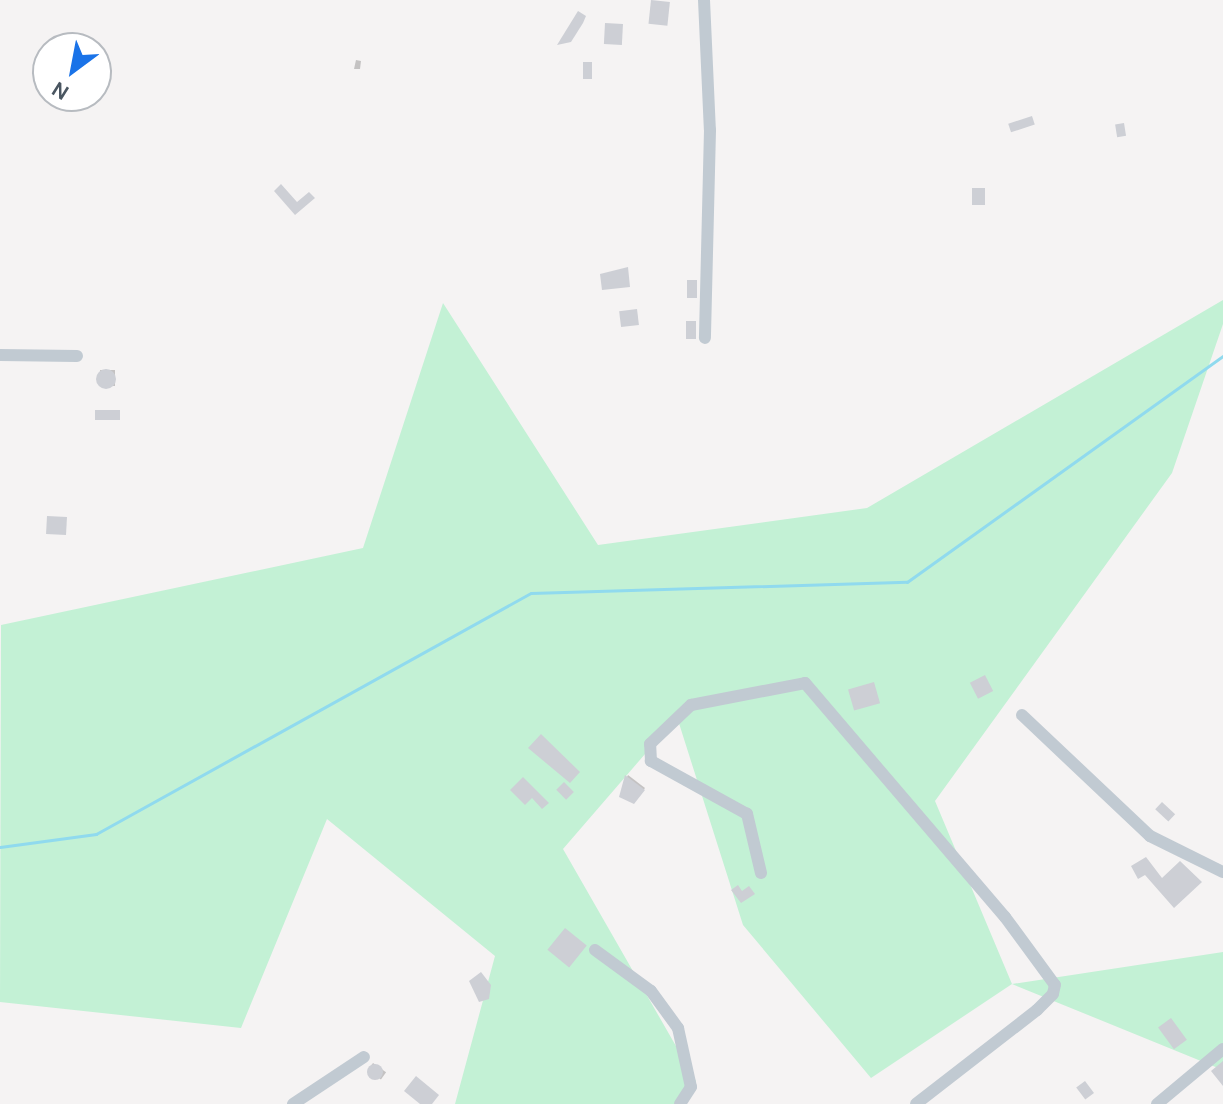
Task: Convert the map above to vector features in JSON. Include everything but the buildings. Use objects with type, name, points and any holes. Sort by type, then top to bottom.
[{"type":"street","points":[[704,0],[710,130],[705,338]]},
{"type":"street","points":[[0,355],[77,356]]},
{"type":"street","points":[[761,873],[747,814],[654,763],[650,744],[691,705],[805,683],[1005,917],[1055,985],[1037,1010],[916,1104]]},
{"type":"street","points":[[1022,715],[1150,836],[1223,872]]},
{"type":"street","points":[[595,950],[651,991],[678,1028],[691,1087],[680,1104]]},
{"type":"street","points":[[1157,1104],[1223,1049]]},
{"type":"street","points":[[293,1104],[364,1057]]},
{"type":"green space","points":[[1223,300],[1223,324],[1172,473],[935,801],[1012,984],[871,1078],[743,925],[677,717],[563,849],[696,1081],[681,1104],[455,1104],[495,956],[327,819],[241,1028],[0,1002],[1,625],[363,548],[443,303],[598,545],[867,508]]},
{"type":"green space","points":[[1223,952],[1223,1070],[1012,984]]},
{"type":"waterway","points":[[0,847],[96,834],[531,593],[907,582],[1223,356]]}]
